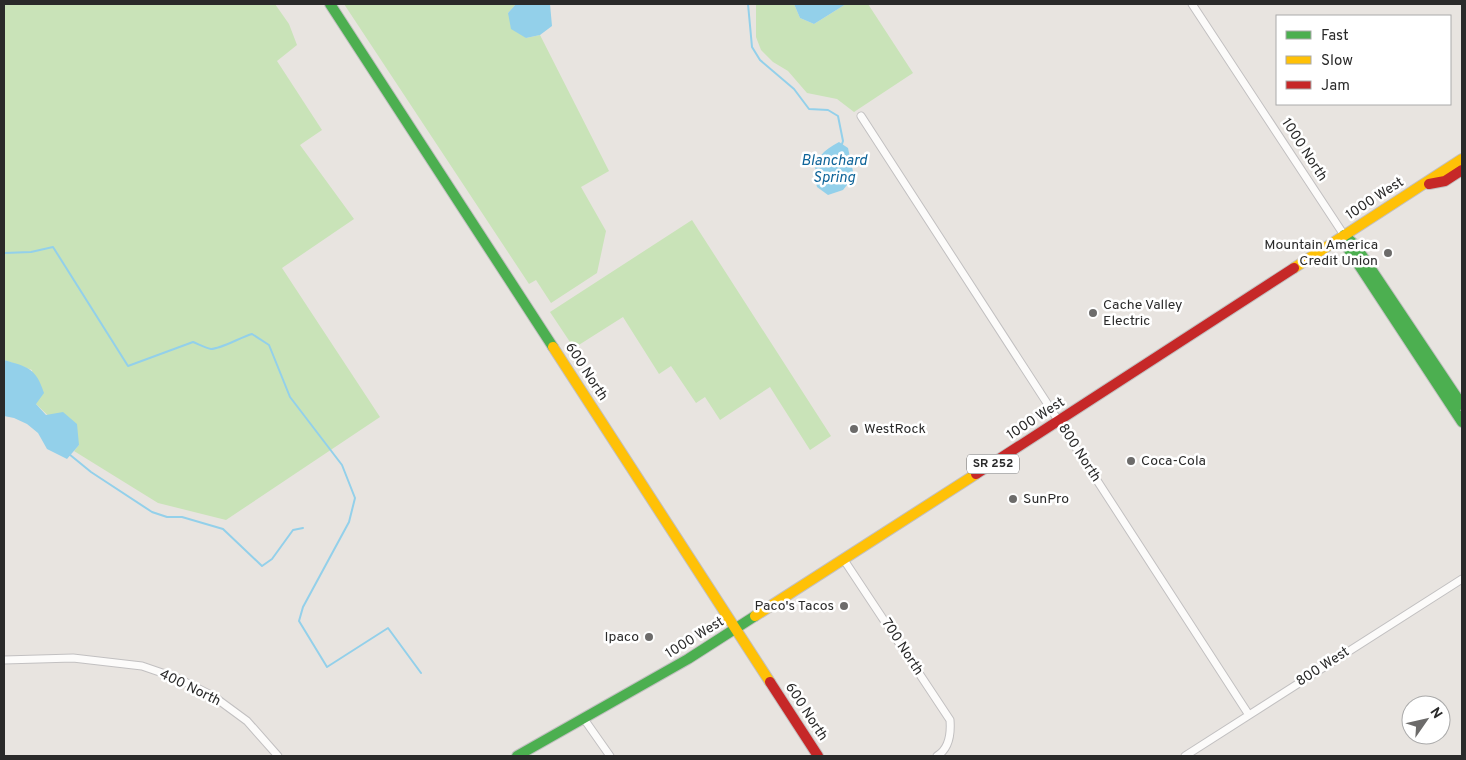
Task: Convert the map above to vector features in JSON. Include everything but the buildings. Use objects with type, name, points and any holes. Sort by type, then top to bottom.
[{"type":"street","name":"600 North","points":[[330,4],[818,756]]},
{"type":"street","name":"1000 North","points":[[1192,4],[1344,235],[1355,245],[1462,405]]},
{"type":"street","name":"800 North","points":[[860,116],[1249,715]]},
{"type":"street","name":"1000 West","points":[[517,756],[660,676],[735,629],[1462,159]]},
{"type":"street","points":[[1422,185],[1445,181],[1462,170]]},
{"type":"street","name":"1000 North","points":[[1344,235],[1349,250],[1462,422]]},
{"type":"street","name":"700 North","points":[[844,560],[950,720],[946,748],[937,756]]},
{"type":"street","name":"800 West","points":[[1185,756],[1462,579]]},
{"type":"street","name":"400 North","points":[[4,660],[73,658],[142,666],[177,678],[214,696],[247,721],[278,756]]},
{"type":"street","points":[[584,718],[610,756]]},
{"type":"green space","points":[[4,4],[275,4],[289,24],[297,45],[277,61],[322,130],[300,145],[354,219],[282,268],[380,417],[226,520],[158,503],[74,451],[79,445],[36,404],[32,370],[4,360]]},
{"type":"green space","points":[[344,4],[516,4],[508,13],[526,38],[540,35],[609,171],[581,187],[606,231],[597,273],[551,303],[536,280],[529,284]]},
{"type":"green space","points":[[756,4],[794,4],[800,18],[814,24],[846,4],[868,4],[913,73],[854,112],[837,99],[807,93],[788,71],[773,62],[761,50],[756,37]]},
{"type":"green space","points":[[692,220],[831,436],[810,450],[770,387],[720,420],[705,397],[696,403],[671,366],[659,374],[623,317],[574,348],[550,312]]},
{"type":"water","points":[[516,4],[550,4],[552,26],[540,35],[526,38],[511,29],[508,13]]},
{"type":"water","points":[[794,4],[846,4],[814,24],[800,18]]},
{"type":"water","name":"Blanchard Spring","points":[[839,142],[848,148],[854,176],[843,190],[828,195],[817,187],[815,179],[816,166],[821,155]]},
{"type":"water","points":[[4,360],[25,367],[38,378],[44,393],[36,404],[46,415],[63,412],[77,424],[79,445],[67,459],[47,449],[38,433],[27,424],[4,416]]},
{"type":"waterway","points":[[748,4],[752,47],[760,60],[794,89],[809,109],[828,110],[838,116],[842,144]]},
{"type":"waterway","points":[[4,253],[31,252],[53,247],[128,366],[193,342],[211,349],[252,334],[269,345],[290,397],[342,465],[355,498],[349,522],[303,607],[299,621],[327,667],[388,628],[421,673]]},
{"type":"waterway","points":[[69,454],[91,472],[152,512],[167,517],[182,517],[223,529],[262,566],[272,559],[293,530],[303,528]]},
{"type":"traffic: fast","points":[[330,4],[553,347]]},
{"type":"traffic: fast","points":[[1344,235],[1349,250],[1462,422]]},
{"type":"traffic: fast","points":[[1345,236],[1355,245],[1462,405]]},
{"type":"traffic: fast","points":[[517,756],[688,659],[755,616]]},
{"type":"traffic: slow","points":[[1294,268],[1462,159]]},
{"type":"traffic: slow","points":[[553,347],[770,682]]},
{"type":"traffic: slow","points":[[755,616],[976,474]]},
{"type":"traffic: jam","points":[[1429,184],[1445,181],[1462,170]]},
{"type":"traffic: jam","points":[[976,474],[1294,268]]},
{"type":"traffic: jam","points":[[770,682],[818,756]]},
{"type":"place","name":"Mountain America Credit Union","points":[[1388,253]]},
{"type":"place","name":"Cache Valley Electric","points":[[1093,313]]},
{"type":"place","name":"WestRock","points":[[854,429]]},
{"type":"place","name":"Coca-Cola","points":[[1131,461]]},
{"type":"place","name":"SunPro","points":[[1013,499]]},
{"type":"place","name":"Paco's Tacos","points":[[844,606]]},
{"type":"place","name":"Ipaco","points":[[649,637]]}]
